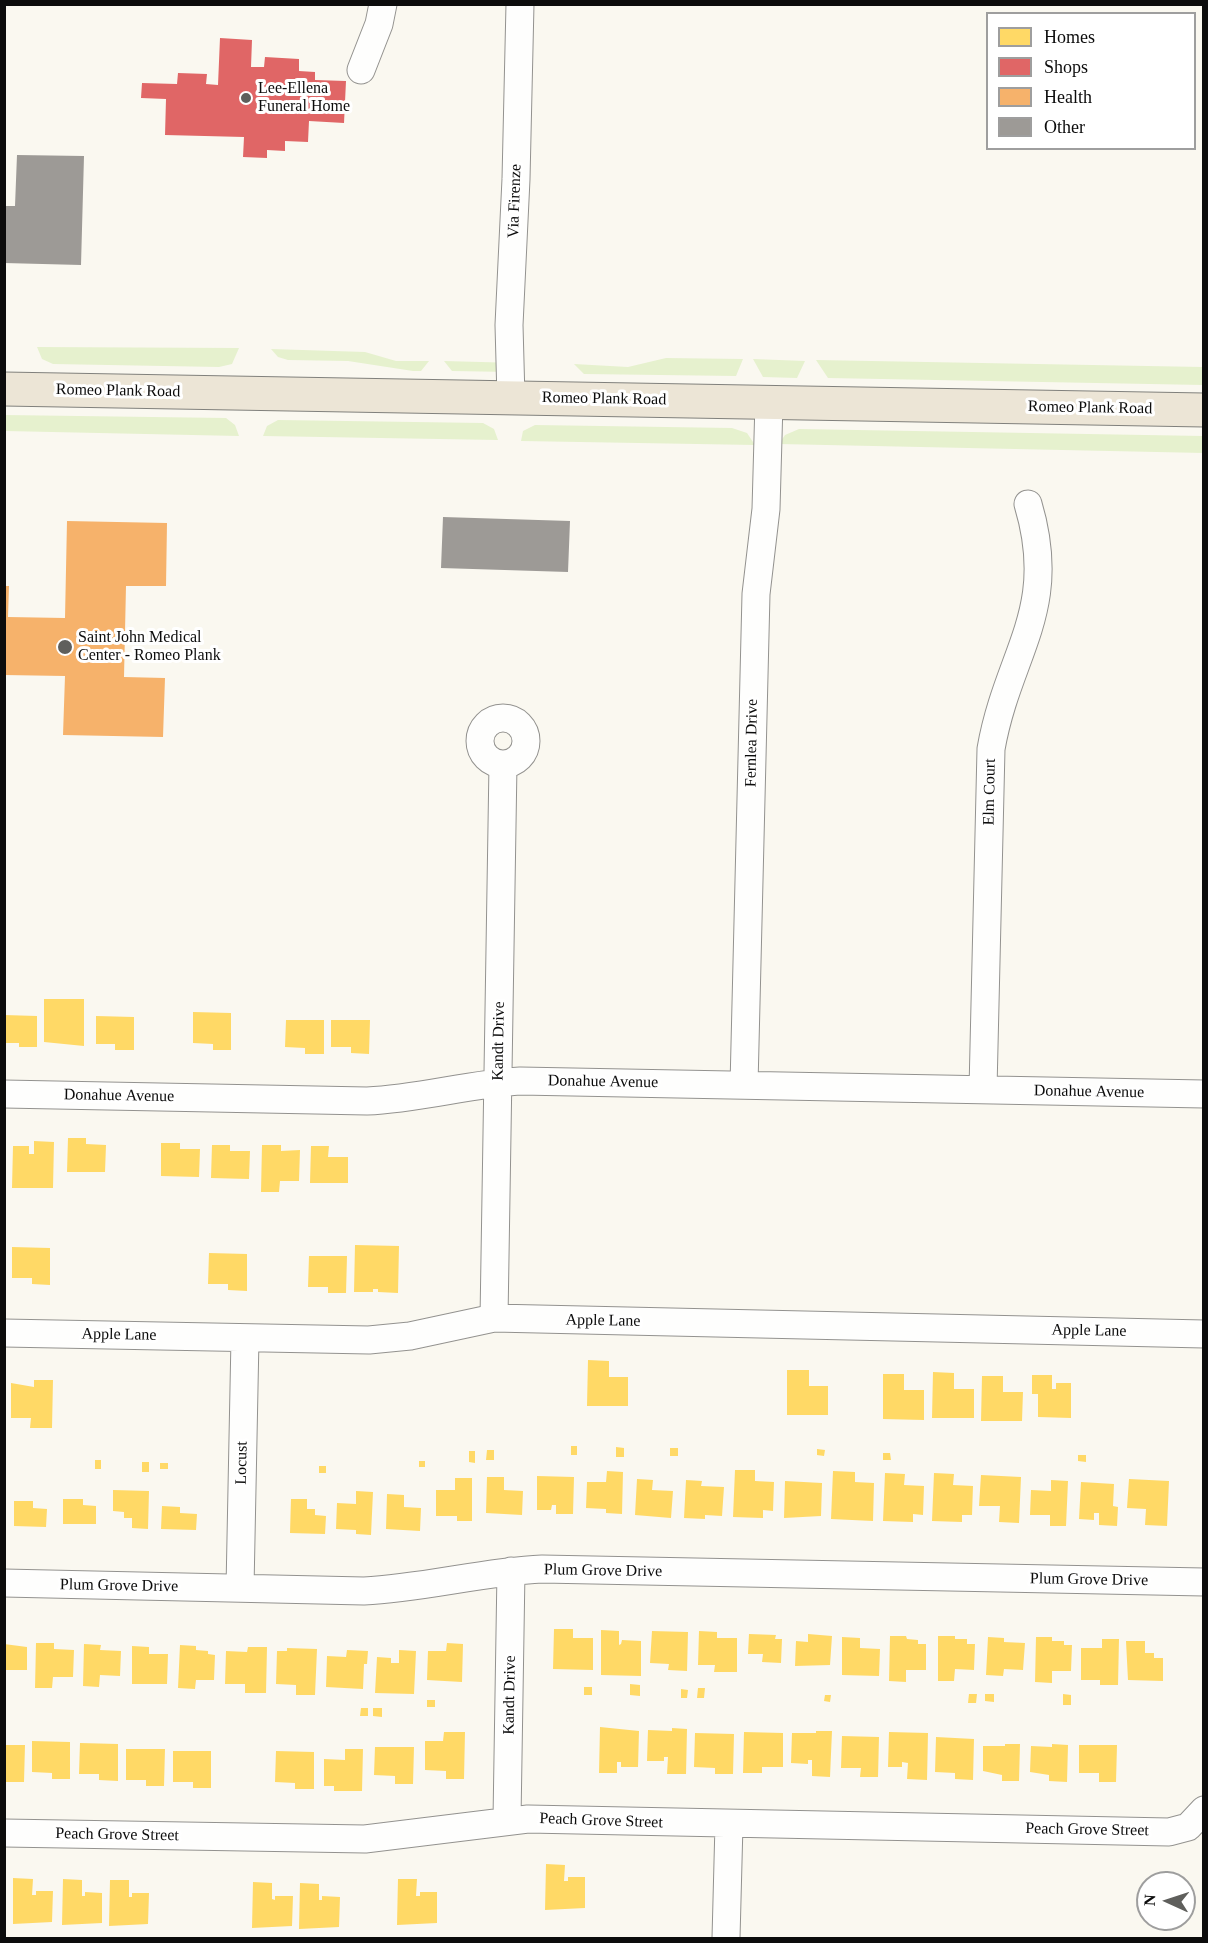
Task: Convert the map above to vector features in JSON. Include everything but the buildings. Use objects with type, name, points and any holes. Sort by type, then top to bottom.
[{"type":"main road","name":"Romeo Plank Road","points":[[4,389],[1203,410]]},
{"type":"street","points":[[362,70],[379,24],[383,4]]},
{"type":"street","name":"Via Firenze","points":[[511,398],[509,325],[516,179],[520,4]]},
{"type":"street","name":"Fernlea Drive","points":[[744,1085],[756,594],[766,509],[770,402]]},
{"type":"street","name":"Elm Court","points":[[983,1089],[991,749],[1001,703],[1025,645],[1038,594],[1040,571],[1038,546],[1028,504]]},
{"type":"street","name":"Kandt Drive","points":[[494,1318],[503,764]]},
{"type":"street","name":"Donahue Avenue","points":[[4,1094],[367,1101],[408,1098],[498,1082],[1203,1094]]},
{"type":"street","name":"Apple Lane","points":[[4,1333],[391,1339],[494,1318],[1203,1334]]},
{"type":"street","name":"Locust","points":[[240,1588],[245,1338]]},
{"type":"street","name":"Plum Grove Drive","points":[[4,1583],[395,1589],[512,1571],[553,1570],[1203,1582]]},
{"type":"street","name":"Kandt Drive","points":[[507,1819],[512,1571]]},
{"type":"street","name":"Peach Grove Street","points":[[4,1833],[365,1839],[507,1819],[1168,1832],[1178,1831],[1200,1815]]},
{"type":"street","points":[[726,1938],[729,1824]]},
{"type":"green space","points":[[37,347],[239,348],[232,364],[219,367],[53,364],[42,359]]},
{"type":"green space","points":[[271,349],[365,352],[396,361],[429,361],[421,371],[413,371],[348,361],[288,360],[278,357]]},
{"type":"green space","points":[[666,358],[743,359],[736,376],[584,374],[574,364],[628,367]]},
{"type":"green space","points":[[753,359],[805,361],[797,378],[763,377]]},
{"type":"green space","points":[[816,360],[1203,367],[1203,385],[828,378]]},
{"type":"green space","points":[[444,361],[518,363],[510,372],[452,371]]},
{"type":"green space","points":[[5,415],[226,418],[235,425],[239,436],[5,431]]},
{"type":"green space","points":[[278,420],[483,423],[494,429],[498,440],[263,436],[267,426]]},
{"type":"green space","points":[[535,425],[732,428],[747,433],[755,445],[521,441],[523,431]]},
{"type":"green space","points":[[799,429],[1203,436],[1204,453],[779,444],[785,435]]},
{"type":"place","name":"Lee-Ellena Funeral Home","points":[[246,98]]},
{"type":"place","name":"Saint John Medical Center - Romeo Plank","points":[[65,647]]}]
